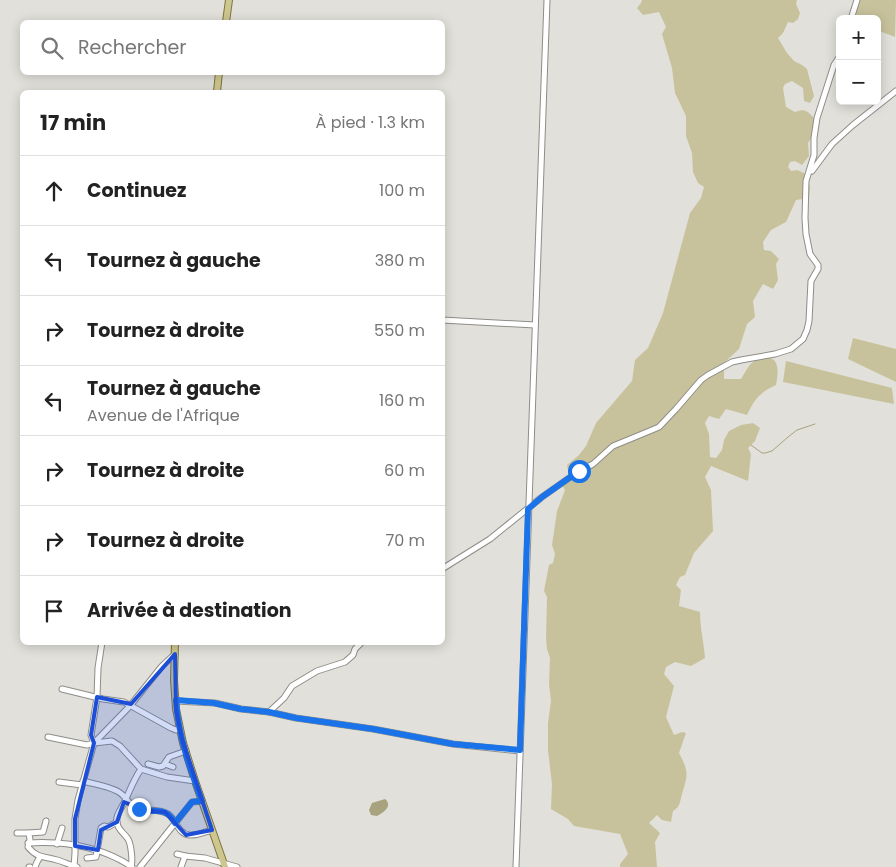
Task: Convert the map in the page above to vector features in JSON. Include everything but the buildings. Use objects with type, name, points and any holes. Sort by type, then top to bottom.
[{"type":"main road","points":[[226,20],[229,0]]},
{"type":"main road","points":[[217,90],[219,75]]},
{"type":"main road","points":[[175,645],[174,680],[180,729],[195,781],[224,865]]},
{"type":"street","points":[[516,867],[547,0]]},
{"type":"street","points":[[851,15],[857,0]]},
{"type":"street","points":[[445,567],[490,539],[542,497],[579,471],[593,464],[613,446],[659,427],[701,380],[708,375],[732,362],[775,354],[791,348],[803,338],[809,321],[811,281],[818,269],[818,265],[810,254],[806,234],[806,181],[814,155],[817,118],[831,73],[837,60]]},
{"type":"street","points":[[808,175],[832,144],[896,91]]},
{"type":"street","points":[[445,320],[535,325]]},
{"type":"street","points":[[94,743],[91,735],[97,697],[98,668],[102,645]]},
{"type":"street","points":[[269,712],[284,698],[292,686],[317,671],[345,662],[353,655],[359,645]]},
{"type":"street","points":[[29,832],[30,840],[28,847],[32,851],[40,857],[56,860],[75,867],[75,820],[82,783],[94,743],[130,706],[174,654]]},
{"type":"street","points":[[62,689],[120,701],[171,728],[180,729]]},
{"type":"street","points":[[176,700],[214,703],[453,744],[520,750]]},
{"type":"street","points":[[48,737],[87,745],[108,741],[117,743],[142,769],[166,777],[195,781]]},
{"type":"street","points":[[148,764],[159,767],[165,764],[169,757],[186,751]]},
{"type":"street","points":[[165,764],[173,767]]},
{"type":"street","points":[[132,867],[129,840],[116,822],[132,784],[142,769]]},
{"type":"street","points":[[59,782],[82,783],[116,791],[126,798],[132,806],[146,811],[165,812],[172,817],[184,833],[191,836],[212,830]]},
{"type":"street","points":[[140,867],[192,802],[202,801]]},
{"type":"street","points":[[44,843],[43,832],[46,821]]},
{"type":"street","points":[[87,858],[96,857],[101,828],[116,822]]},
{"type":"street","points":[[57,844],[62,828]]},
{"type":"street","points":[[17,833],[43,832]]},
{"type":"street","points":[[28,844],[57,844],[98,850],[132,867]]},
{"type":"street","points":[[177,854],[205,858],[224,865],[237,867]]},
{"type":"street","points":[[181,867],[185,856]]},
{"type":"street","points":[[35,867],[40,857]]},
{"type":"highlighted area","points":[[175,654],[176,709],[182,739],[212,830],[186,835],[165,812],[146,811],[124,802],[117,822],[101,830],[98,850],[75,846],[75,819],[94,743],[91,735],[97,697],[131,704]]},
{"type":"shaded area","points":[[642,0],[797,0],[796,4],[800,13],[798,19],[793,23],[788,22],[783,33],[778,38],[794,61],[807,69],[814,96],[810,103],[804,101],[803,88],[792,81],[785,84],[783,88],[786,107],[795,112],[806,111],[814,118],[814,134],[808,143],[809,156],[802,165],[795,161],[790,162],[788,167],[791,171],[797,170],[804,173],[810,186],[809,198],[796,200],[786,222],[771,230],[763,242],[764,250],[771,251],[779,259],[776,264],[778,280],[773,289],[763,284],[753,301],[755,317],[747,324],[739,349],[724,363],[724,379],[741,379],[754,361],[769,358],[776,363],[776,385],[758,397],[747,415],[726,409],[719,419],[709,416],[705,423],[709,434],[710,457],[716,458],[722,450],[724,440],[729,431],[741,425],[753,423],[760,428],[755,441],[748,448],[751,454],[748,481],[711,466],[705,477],[711,490],[713,531],[694,553],[685,575],[680,577],[676,585],[681,590],[679,606],[700,612],[705,658],[691,666],[675,662],[666,667],[664,674],[674,686],[666,717],[674,735],[682,732],[686,733],[679,753],[686,769],[685,782],[679,804],[673,811],[671,822],[662,820],[657,815],[649,823],[660,833],[655,842],[657,867],[620,867],[620,864],[628,854],[620,834],[574,826],[568,819],[551,809],[552,784],[548,750],[548,723],[551,701],[549,684],[550,658],[546,639],[547,597],[544,591],[549,565],[553,563],[555,554],[552,545],[557,511],[565,490],[561,483],[569,476],[567,465],[586,446],[596,423],[632,381],[635,360],[648,348],[663,313],[690,213],[701,198],[704,187],[698,183],[693,172],[692,153],[686,136],[686,116],[675,93],[672,68],[662,34],[666,27],[659,12],[643,15],[637,8]]},
{"type":"shaded area","points":[[859,0],[896,0],[895,37],[881,32],[881,15],[856,15]]},
{"type":"shaded area","points":[[853,338],[896,349],[896,382],[848,359]]},
{"type":"shaded area","points":[[786,361],[892,388],[894,404],[783,382]]},
{"type":"shaded area","points":[[385,799],[388,804],[387,809],[377,816],[371,815],[369,810],[372,803]]},
{"type":"waterway","points":[[751,445],[762,453],[772,451],[797,430],[815,424]]},
{"type":"route","points":[[139,809],[165,812],[172,817],[175,823],[192,802],[202,801],[183,743],[176,700],[214,703],[453,744],[520,750],[528,509],[579,471]]}]
